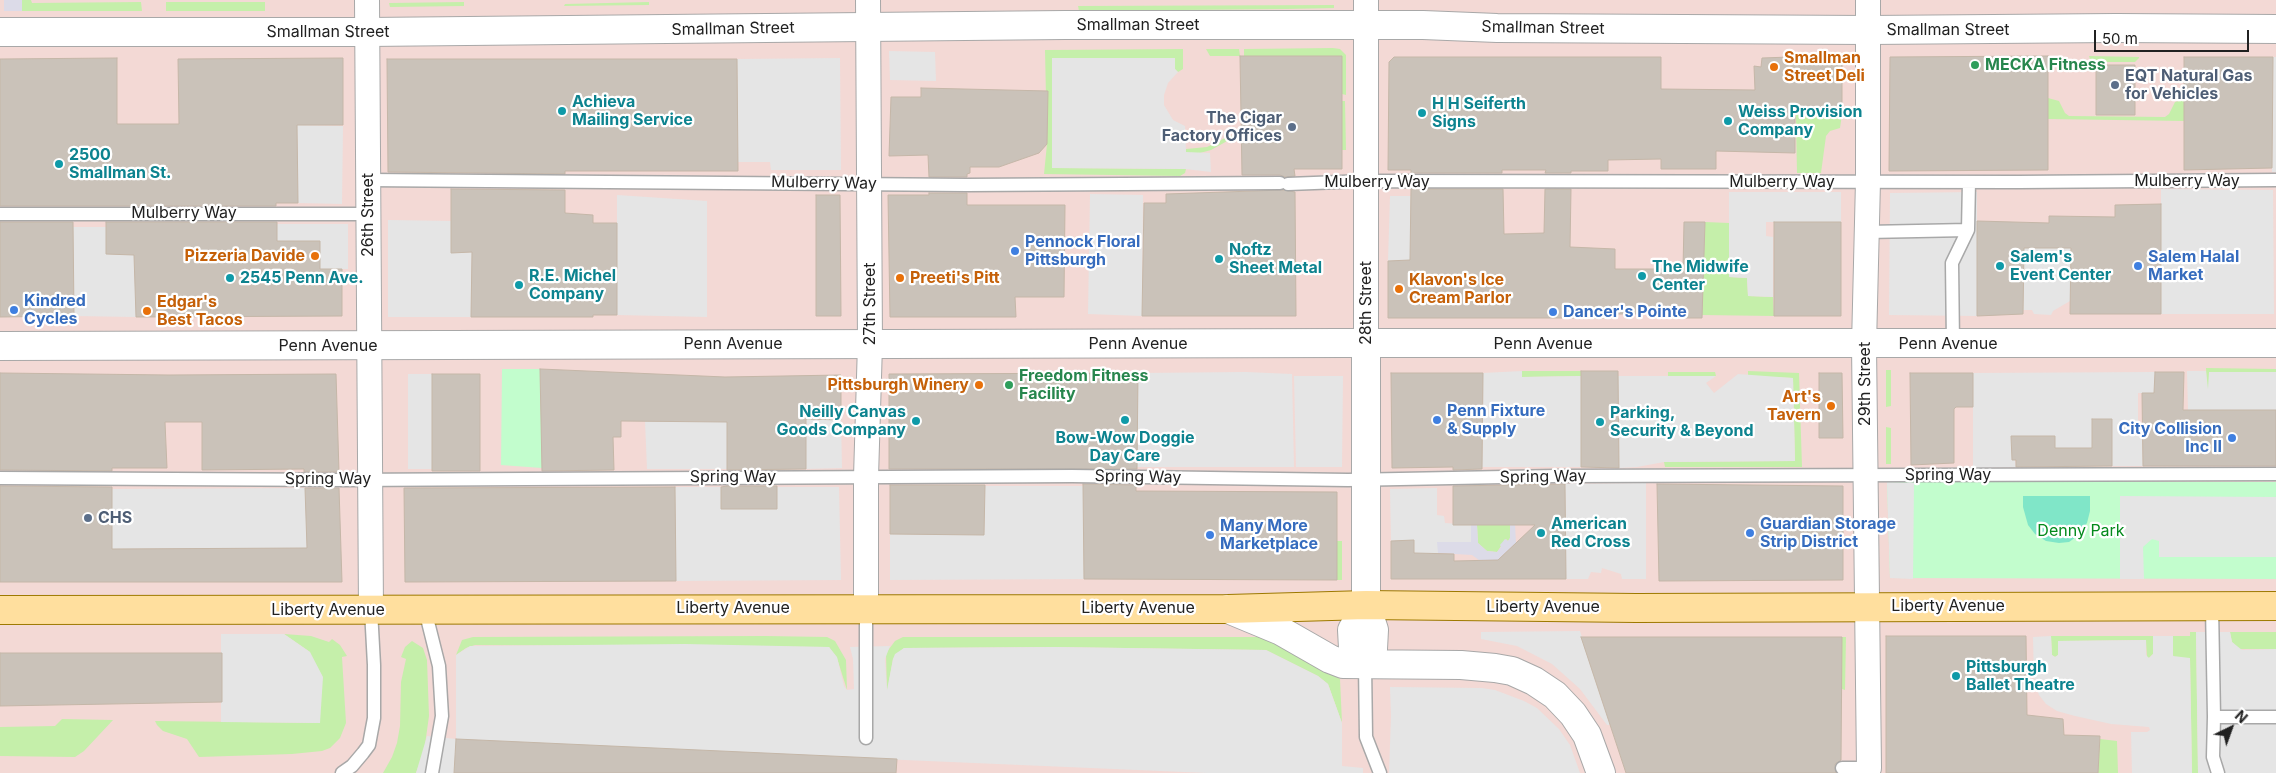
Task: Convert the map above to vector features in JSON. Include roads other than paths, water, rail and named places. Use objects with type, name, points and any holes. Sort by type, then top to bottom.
[{"type":"main road","name":"Liberty Avenue","points":[[0,610],[1228,609],[1366,605],[1636,608],[2276,606]]},
{"type":"street","name":"26th Street","points":[[367,0],[371,610]]},
{"type":"street","name":"27th Street","points":[[866,608],[866,477],[870,344],[868,0]]},
{"type":"street","name":"29th Street","points":[[1868,0],[1868,181],[1864,345],[1869,770]]},
{"type":"street","name":"Smallman Street","points":[[0,32],[368,32],[548,29],[868,28],[1065,25],[1366,13],[1869,30],[2276,29]]},
{"type":"street","name":"28th Street","points":[[1365,664],[1373,649],[1374,630],[1366,605],[1366,13]]},
{"type":"street","name":"Penn Avenue","points":[[0,346],[2276,343]]},
{"type":"street","points":[[1228,609],[1281,631],[1342,664],[1461,665],[1512,671],[1534,680],[1555,695],[1573,714],[1587,735],[1601,773]]},
{"type":"lane","name":"Mulberry Way","points":[[368,180],[869,184],[1284,183],[1366,181],[1969,182],[2276,180]]},
{"type":"lane","points":[[1953,344],[1952,263],[1968,230],[1969,182]]},
{"type":"lane","name":"Mulberry Way","points":[[0,214],[368,214]]},
{"type":"lane","points":[[1867,232],[1968,230]]},
{"type":"lane","name":"Spring Way","points":[[0,478],[1072,476],[1366,479],[2276,474]]},
{"type":"lane","points":[[2212,607],[2213,757],[2218,773]]},
{"type":"lane","points":[[866,608],[866,738]]},
{"type":"lane","points":[[342,773],[352,766],[364,753],[368,745],[374,718],[371,610]]},
{"type":"lane","points":[[425,610],[439,666],[442,708],[432,773]]},
{"type":"lane","points":[[1365,664],[1366,737],[1380,773]]},
{"type":"lane","points":[[2214,717],[2276,717]]},
{"type":"lane","points":[[1842,768],[1869,770]]},
{"type":"place","name":"MECKA Fitness","points":[[1975,65]]},
{"type":"place","name":"Smallman Street Deli","points":[[1774,67]]},
{"type":"place","name":"EQT Natural Gas for Vehicles","points":[[2115,85]]},
{"type":"place","name":"Achieva Mailing Service","points":[[562,111]]},
{"type":"place","name":"H H Seiferth Signs","points":[[1422,113]]},
{"type":"place","name":"Weiss Provision Company","points":[[1728,121]]},
{"type":"place","name":"The Cigar Factory Offices","points":[[1292,127]]},
{"type":"place","name":"2500 Smallman St.","points":[[59,164]]},
{"type":"place","name":"Pennock Floral Pittsburgh","points":[[1015,251]]},
{"type":"place","name":"Pizzeria Davide","points":[[315,256]]},
{"type":"place","name":"Noftz Sheet Metal","points":[[1219,259]]},
{"type":"place","name":"Salem's Event Center","points":[[2000,266]]},
{"type":"place","name":"Salem Halal Market","points":[[2138,266]]},
{"type":"place","name":"The Midwife Center","points":[[1642,276]]},
{"type":"place","name":"2545 Penn Ave.","points":[[230,278]]},
{"type":"place","name":"Preeti's Pitt","points":[[900,278]]},
{"type":"place","name":"R.E. Michel Company","points":[[519,285]]},
{"type":"place","name":"Klavon's Ice Cream Parlor","points":[[1399,289]]},
{"type":"place","name":"Kindred Cycles","points":[[14,310]]},
{"type":"place","name":"Edgar's Best Tacos","points":[[147,311]]},
{"type":"place","name":"Dancer's Pointe","points":[[1553,312]]},
{"type":"place","name":"Pittsburgh Winery","points":[[979,385]]},
{"type":"place","name":"Freedom Fitness Facility","points":[[1009,385]]},
{"type":"place","name":"Art's Tavern","points":[[1831,406]]},
{"type":"place","name":"Bow-Wow Doggie Day Care","points":[[1125,420]]},
{"type":"place","name":"Penn Fixture & Supply","points":[[1437,420]]},
{"type":"place","name":"Neilly Canvas Goods Company","points":[[916,421]]},
{"type":"place","name":"Parking, Security & Beyond","points":[[1600,422]]},
{"type":"place","name":"City Collision Inc II","points":[[2232,438]]},
{"type":"place","name":"CHS","points":[[88,518]]},
{"type":"place","name":"American Red Cross","points":[[1541,533]]},
{"type":"place","name":"Guardian Storage Strip District","points":[[1750,533]]},
{"type":"place","name":"Many More Marketplace","points":[[1210,535]]},
{"type":"place","name":"Pittsburgh Ballet Theatre","points":[[1956,676]]},
{"type":"park label","name":"Denny Park","points":[[2081,531]]}]
